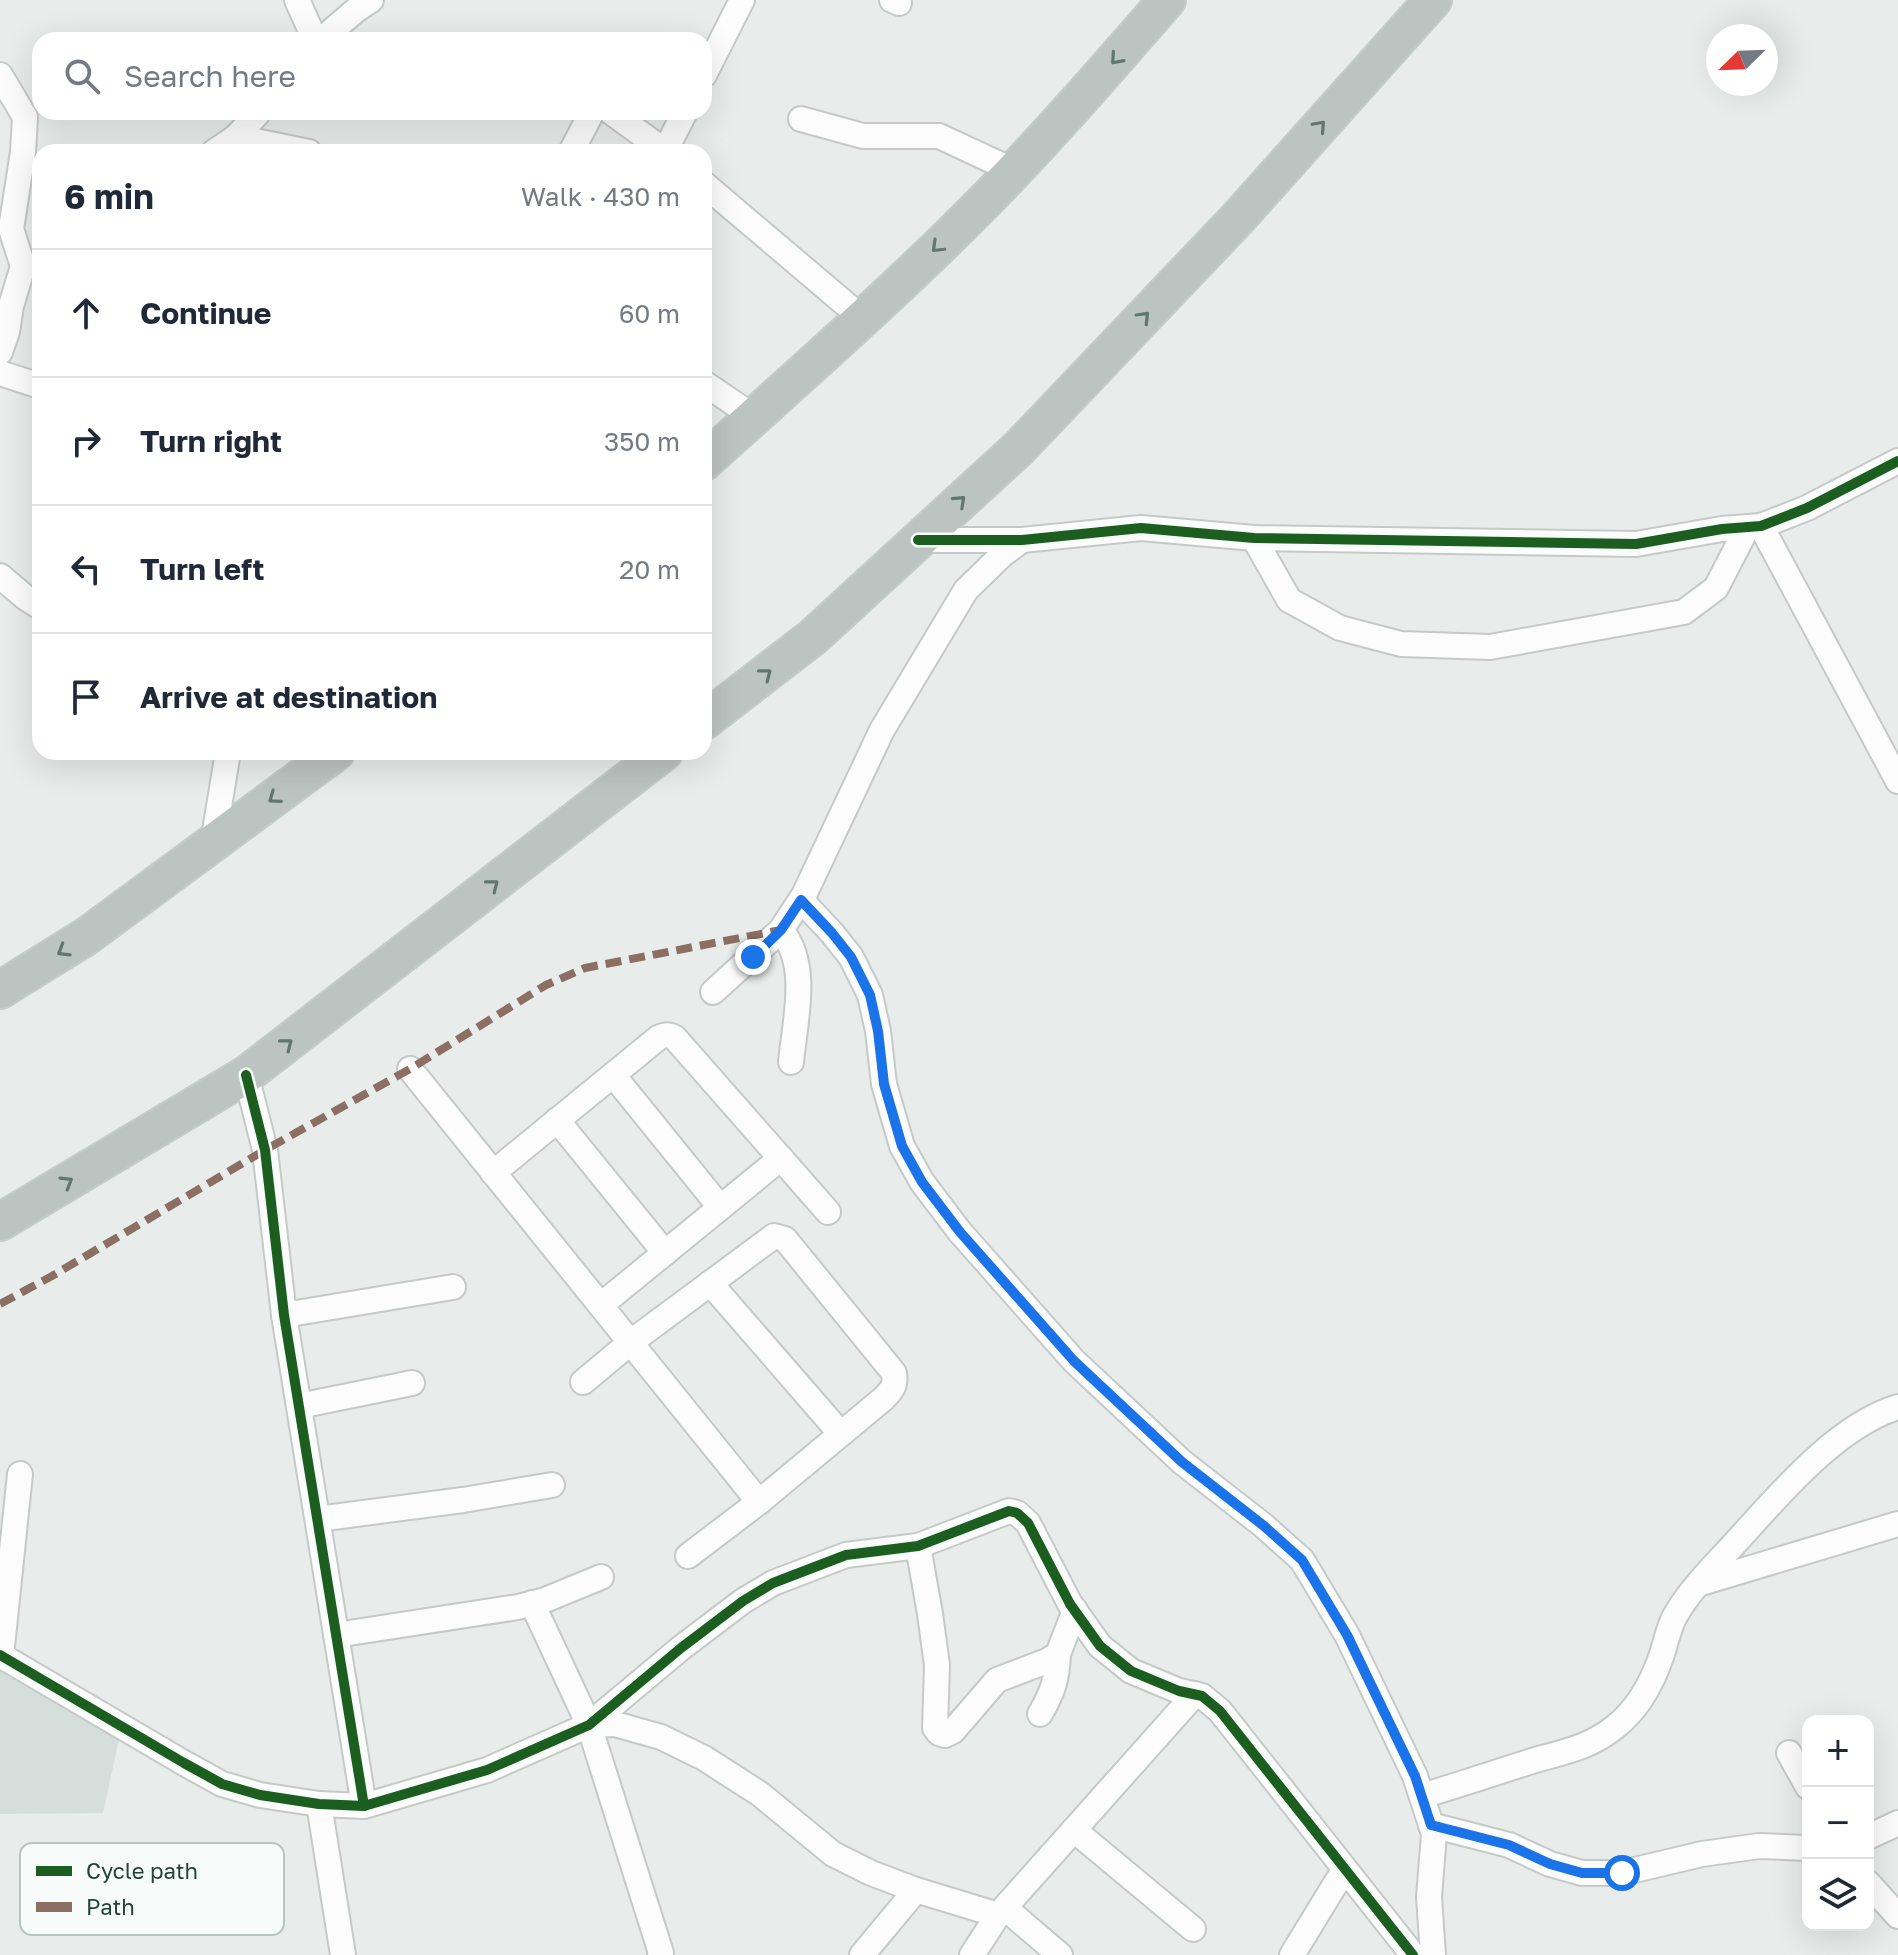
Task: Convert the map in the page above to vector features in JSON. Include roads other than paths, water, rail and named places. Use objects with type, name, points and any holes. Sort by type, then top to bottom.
[{"type":"highway","points":[[712,455],[972,214],[1086,93],[1167,0]]},
{"type":"highway","points":[[712,715],[813,637],[1019,448],[1239,217],[1433,0]]},
{"type":"highway","points":[[0,990],[87,936],[325,760]]},
{"type":"highway","points":[[0,1222],[246,1075],[654,760]]},
{"type":"street","points":[[297,0],[311,32]]},
{"type":"street","points":[[331,32],[371,0]]},
{"type":"street","points":[[712,59],[742,0]]},
{"type":"street","points":[[0,75],[25,117],[11,229],[32,261],[11,306],[0,352]]},
{"type":"street","points":[[801,119],[863,136],[939,136],[1014,171]]},
{"type":"street","points":[[226,144],[252,120]]},
{"type":"street","points":[[575,144],[588,120]]},
{"type":"street","points":[[622,120],[654,144]]},
{"type":"street","points":[[669,144],[681,120]]},
{"type":"street","points":[[236,137],[267,144]]},
{"type":"street","points":[[712,191],[862,318]]},
{"type":"street","points":[[0,373],[32,383]]},
{"type":"street","points":[[712,388],[754,417]]},
{"type":"street","points":[[918,540],[1022,540],[1141,528],[1254,538],[1636,544],[1722,529],[1754,527],[1807,508],[1898,461]]},
{"type":"street","points":[[1254,538],[1289,600],[1340,628],[1401,644],[1490,647],[1684,612],[1716,588],[1754,527]]},
{"type":"street","points":[[1754,527],[1898,781]]},
{"type":"street","points":[[713,992],[781,930],[801,900],[882,730],[966,590],[1022,540]]},
{"type":"street","points":[[0,576],[32,602]]},
{"type":"street","points":[[213,843],[227,760]]},
{"type":"street","points":[[801,900],[851,957],[870,995],[884,1084],[902,1146],[922,1182],[960,1232],[1074,1361],[1182,1462],[1302,1560],[1347,1635],[1415,1776],[1434,1834],[1429,1897],[1433,1955]]},
{"type":"street","points":[[781,930],[795,954],[799,979],[791,1062]]},
{"type":"street","points":[[493,1173],[658,1038],[670,1035],[828,1212]]},
{"type":"street","points":[[410,1069],[759,1502]]},
{"type":"street","points":[[246,1075],[265,1150],[284,1315],[364,1806]]},
{"type":"street","points":[[613,1075],[720,1207]]},
{"type":"street","points":[[557,1120],[665,1253]]},
{"type":"street","points":[[601,1305],[781,1158]]},
{"type":"street","points":[[583,1382],[631,1342],[774,1236],[785,1239],[894,1373],[892,1390],[759,1502],[688,1556]]},
{"type":"street","points":[[710,1283],[841,1434]]},
{"type":"street","points":[[284,1315],[453,1287]]},
{"type":"street","points":[[299,1406],[412,1383]]},
{"type":"street","points":[[1422,1796],[1586,1746],[1615,1727],[1635,1707],[1650,1684],[1671,1623],[1698,1583],[1794,1478],[1849,1432],[1884,1411],[1898,1407]]},
{"type":"street","points":[[20,1474],[1,1656],[222,1784],[260,1795],[319,1804],[364,1806],[487,1770],[589,1725],[681,1648],[743,1601],[773,1583],[846,1555],[918,1546],[1009,1511],[1017,1513],[1035,1534],[1075,1610],[1100,1646],[1131,1671],[1179,1691],[1202,1696],[1220,1711],[1413,1955]]},
{"type":"street","points":[[318,1519],[552,1485]]},
{"type":"street","points":[[1698,1583],[1898,1524]]},
{"type":"street","points":[[918,1546],[937,1665],[935,1728],[939,1733],[945,1735],[953,1731],[997,1680],[1058,1654]]},
{"type":"street","points":[[336,1635],[532,1603],[601,1577]]},
{"type":"street","points":[[532,1603],[589,1725],[660,1955]]},
{"type":"street","points":[[1040,1714],[1051,1696],[1057,1678],[1058,1654],[1075,1610]]},
{"type":"street","points":[[972,1955],[1001,1911],[1195,1694]]},
{"type":"street","points":[[589,1725],[615,1724],[661,1737],[704,1758],[760,1794],[833,1854],[916,1890],[1001,1911],[1060,1955]]},
{"type":"street","points":[[1789,1753],[1802,1776]]},
{"type":"street","points":[[319,1804],[343,1955]]},
{"type":"street","points":[[1874,1834],[1898,1823]]},
{"type":"street","points":[[1431,1825],[1509,1845],[1550,1864],[1582,1873],[1622,1873],[1702,1854],[1759,1846],[1802,1848]]},
{"type":"street","points":[[1074,1830],[1193,1929]]},
{"type":"street","points":[[1292,1955],[1344,1870]]},
{"type":"street","points":[[862,1955],[916,1890]]},
{"type":"street","points":[[1874,1890],[1898,1916]]}]
